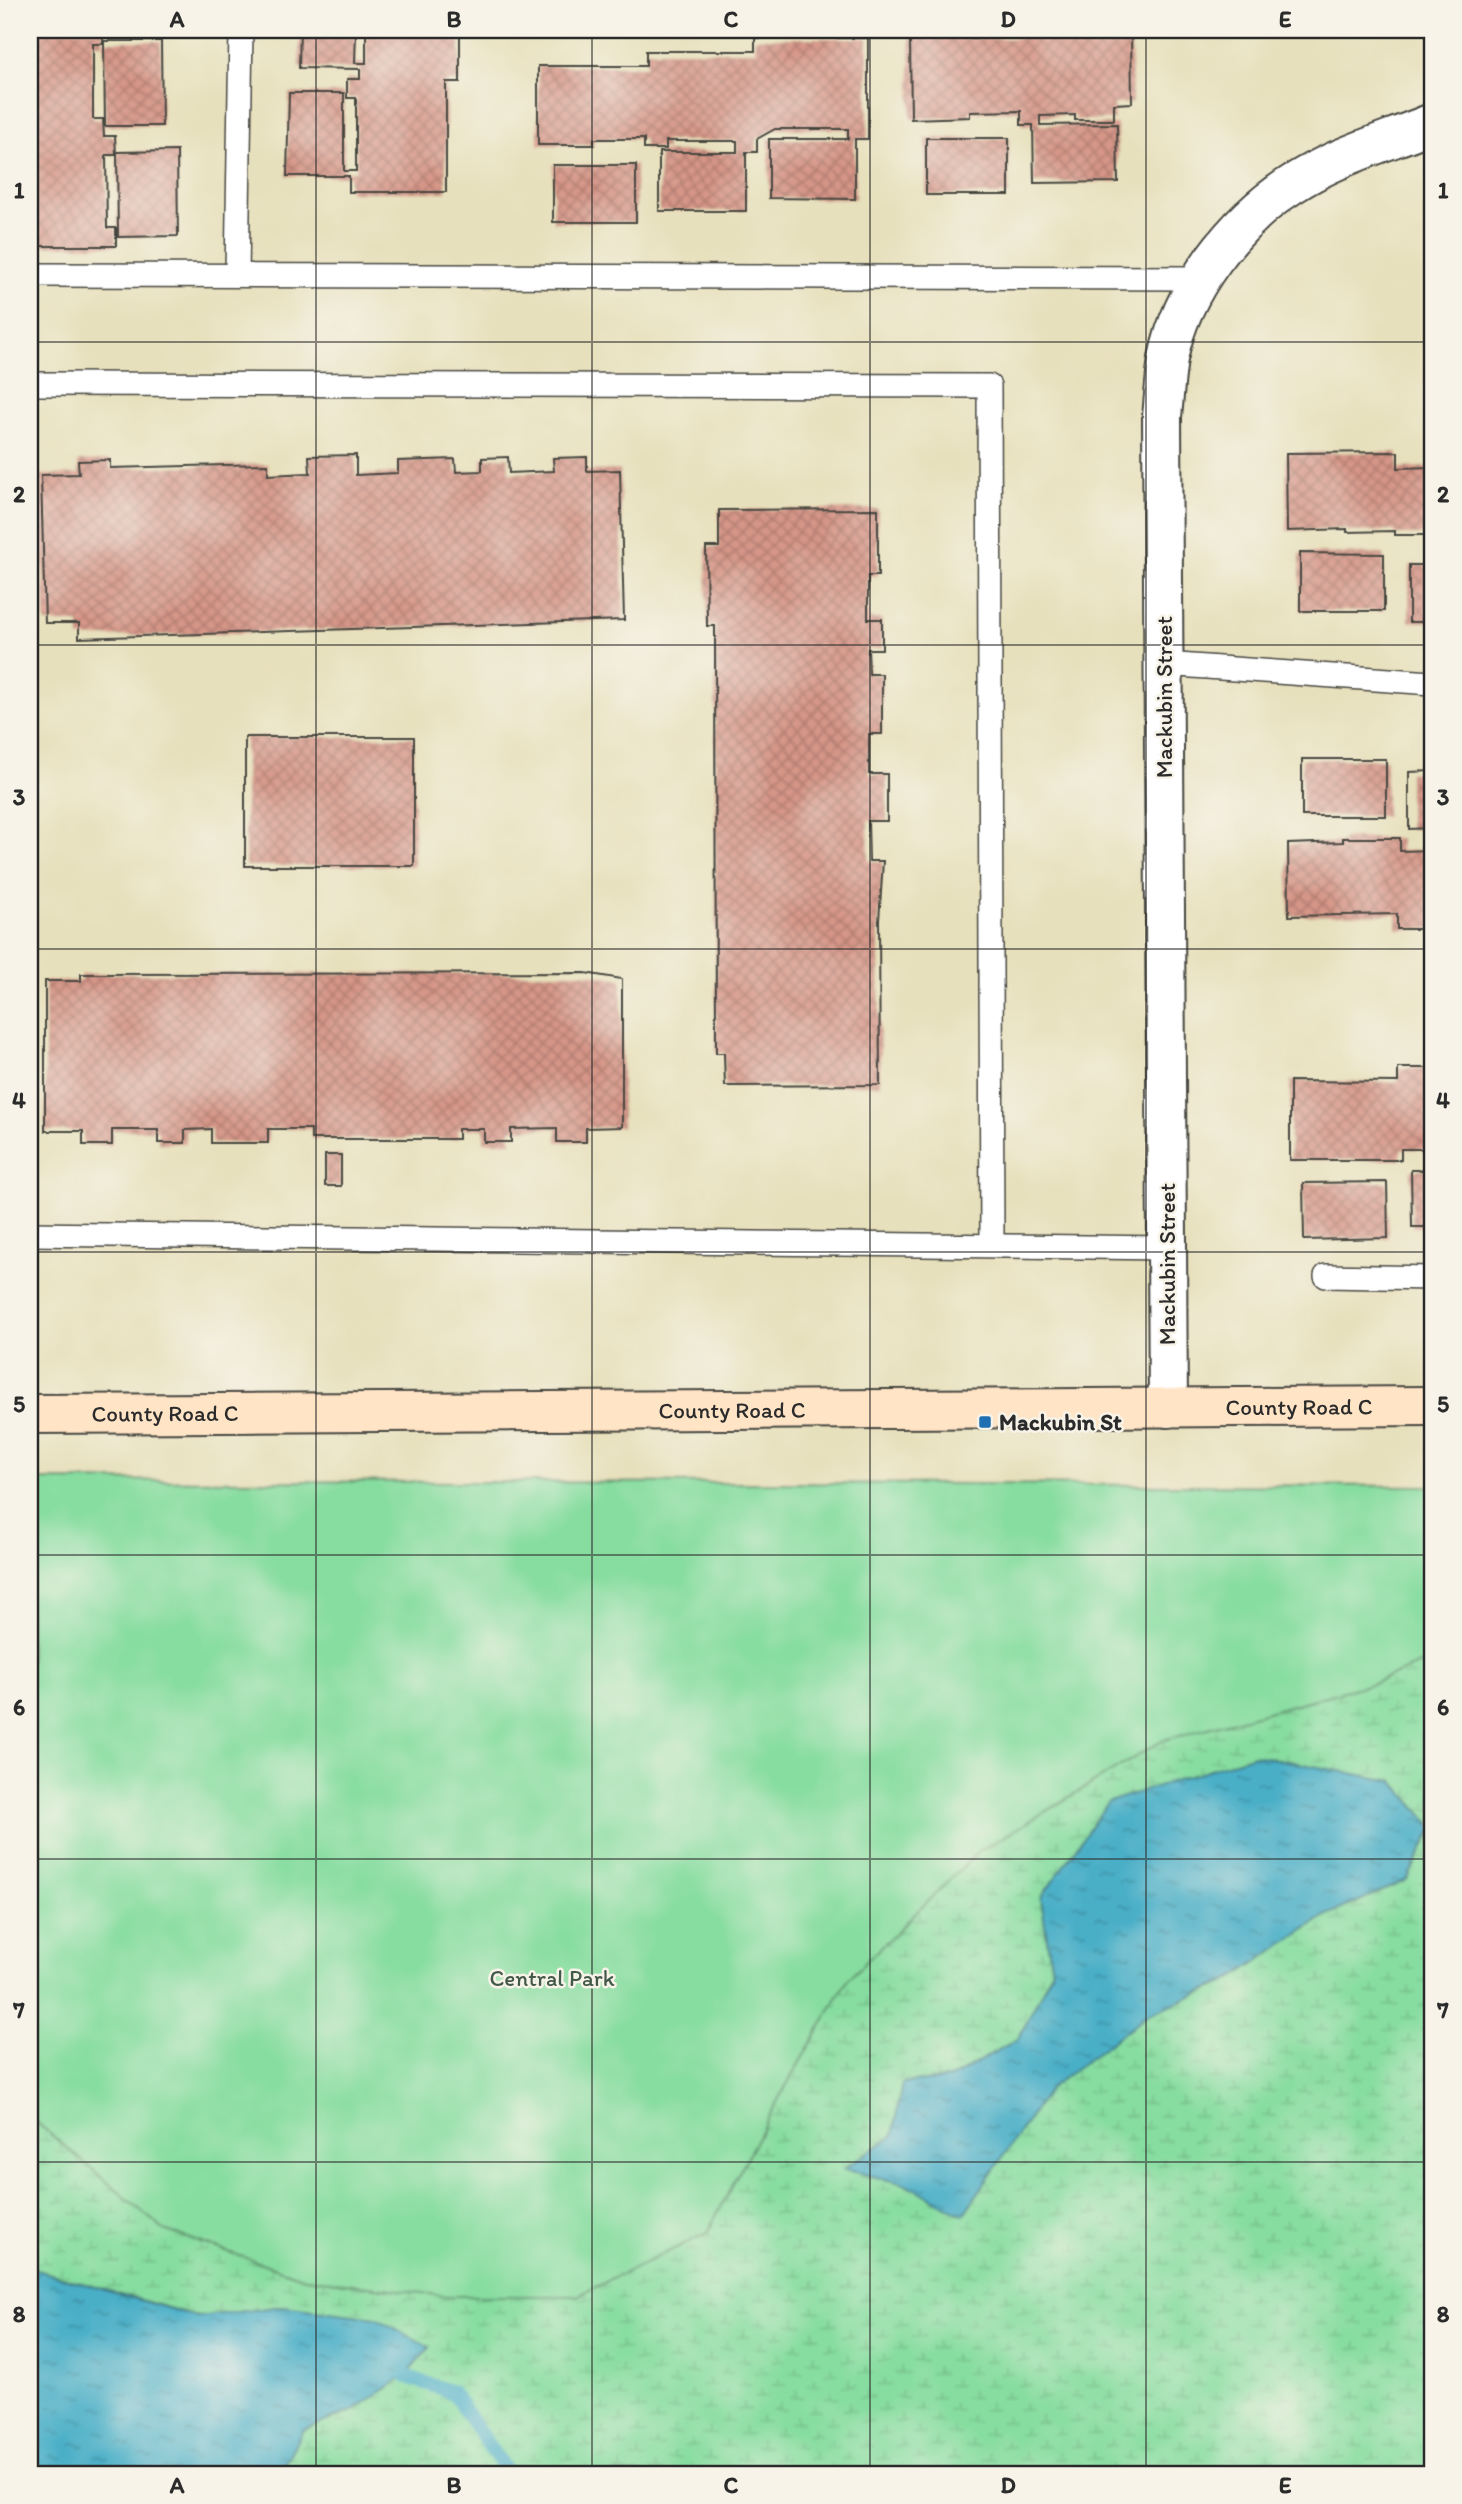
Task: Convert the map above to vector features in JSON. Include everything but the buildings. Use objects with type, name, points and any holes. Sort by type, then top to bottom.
[{"type":"main road","name":"County Road C","points":[[30,1414],[1432,1406]]},
{"type":"street","name":"Mackubin Street","points":[[1167,1408],[1162,417],[1169,357],[1187,303],[1201,278],[1214,257],[1250,216],[1292,184],[1331,164],[1432,123]]},
{"type":"lane","points":[[237,275],[242,30]]},
{"type":"lane","points":[[30,275],[1201,278]]},
{"type":"lane","points":[[30,384],[989,386],[992,1246]]},
{"type":"lane","points":[[1164,664],[1432,683]]},
{"type":"lane","points":[[30,1234],[1166,1248]]},
{"type":"lane","points":[[1326,1276],[1432,1278]]},
{"type":"green space","name":"Central Park","points":[[30,1480],[1432,1486],[1432,2474],[30,2474]]},
{"type":"green space","points":[[1432,1659],[1432,1826],[1393,1781],[1041,1898],[1052,1971],[1019,2038],[949,2079],[903,2083],[893,2136],[844,2169],[906,2184],[963,2215],[1049,2088],[1148,2014],[1228,1981],[1325,1916],[1407,1880],[1432,1831],[1432,2474],[261,2474],[285,2462],[303,2430],[352,2411],[405,2376],[430,2347],[284,2306],[199,2317],[30,2268],[30,2117],[164,2230],[305,2278],[446,2296],[577,2296],[707,2233],[770,2114],[848,1979],[978,1852],[1164,1740],[1374,1683]]},
{"type":"water","points":[[1254,1755],[1393,1781],[1432,1826],[1432,1831],[1407,1880],[1325,1916],[1228,1981],[1148,2014],[1050,2088],[963,2215],[906,2184],[843,2169],[893,2136],[902,2083],[949,2079],[1019,2038],[1052,1971],[1041,1898],[1108,1802]]},
{"type":"water","points":[[30,2268],[198,2317],[284,2306],[376,2318],[430,2347],[405,2376],[352,2411],[303,2430],[285,2462],[261,2474],[30,2474]]},
{"type":"waterway","points":[[405,2376],[452,2392],[508,2474]]},
{"type":"place","name":"Mackubin St","points":[[985,1422]]}]
